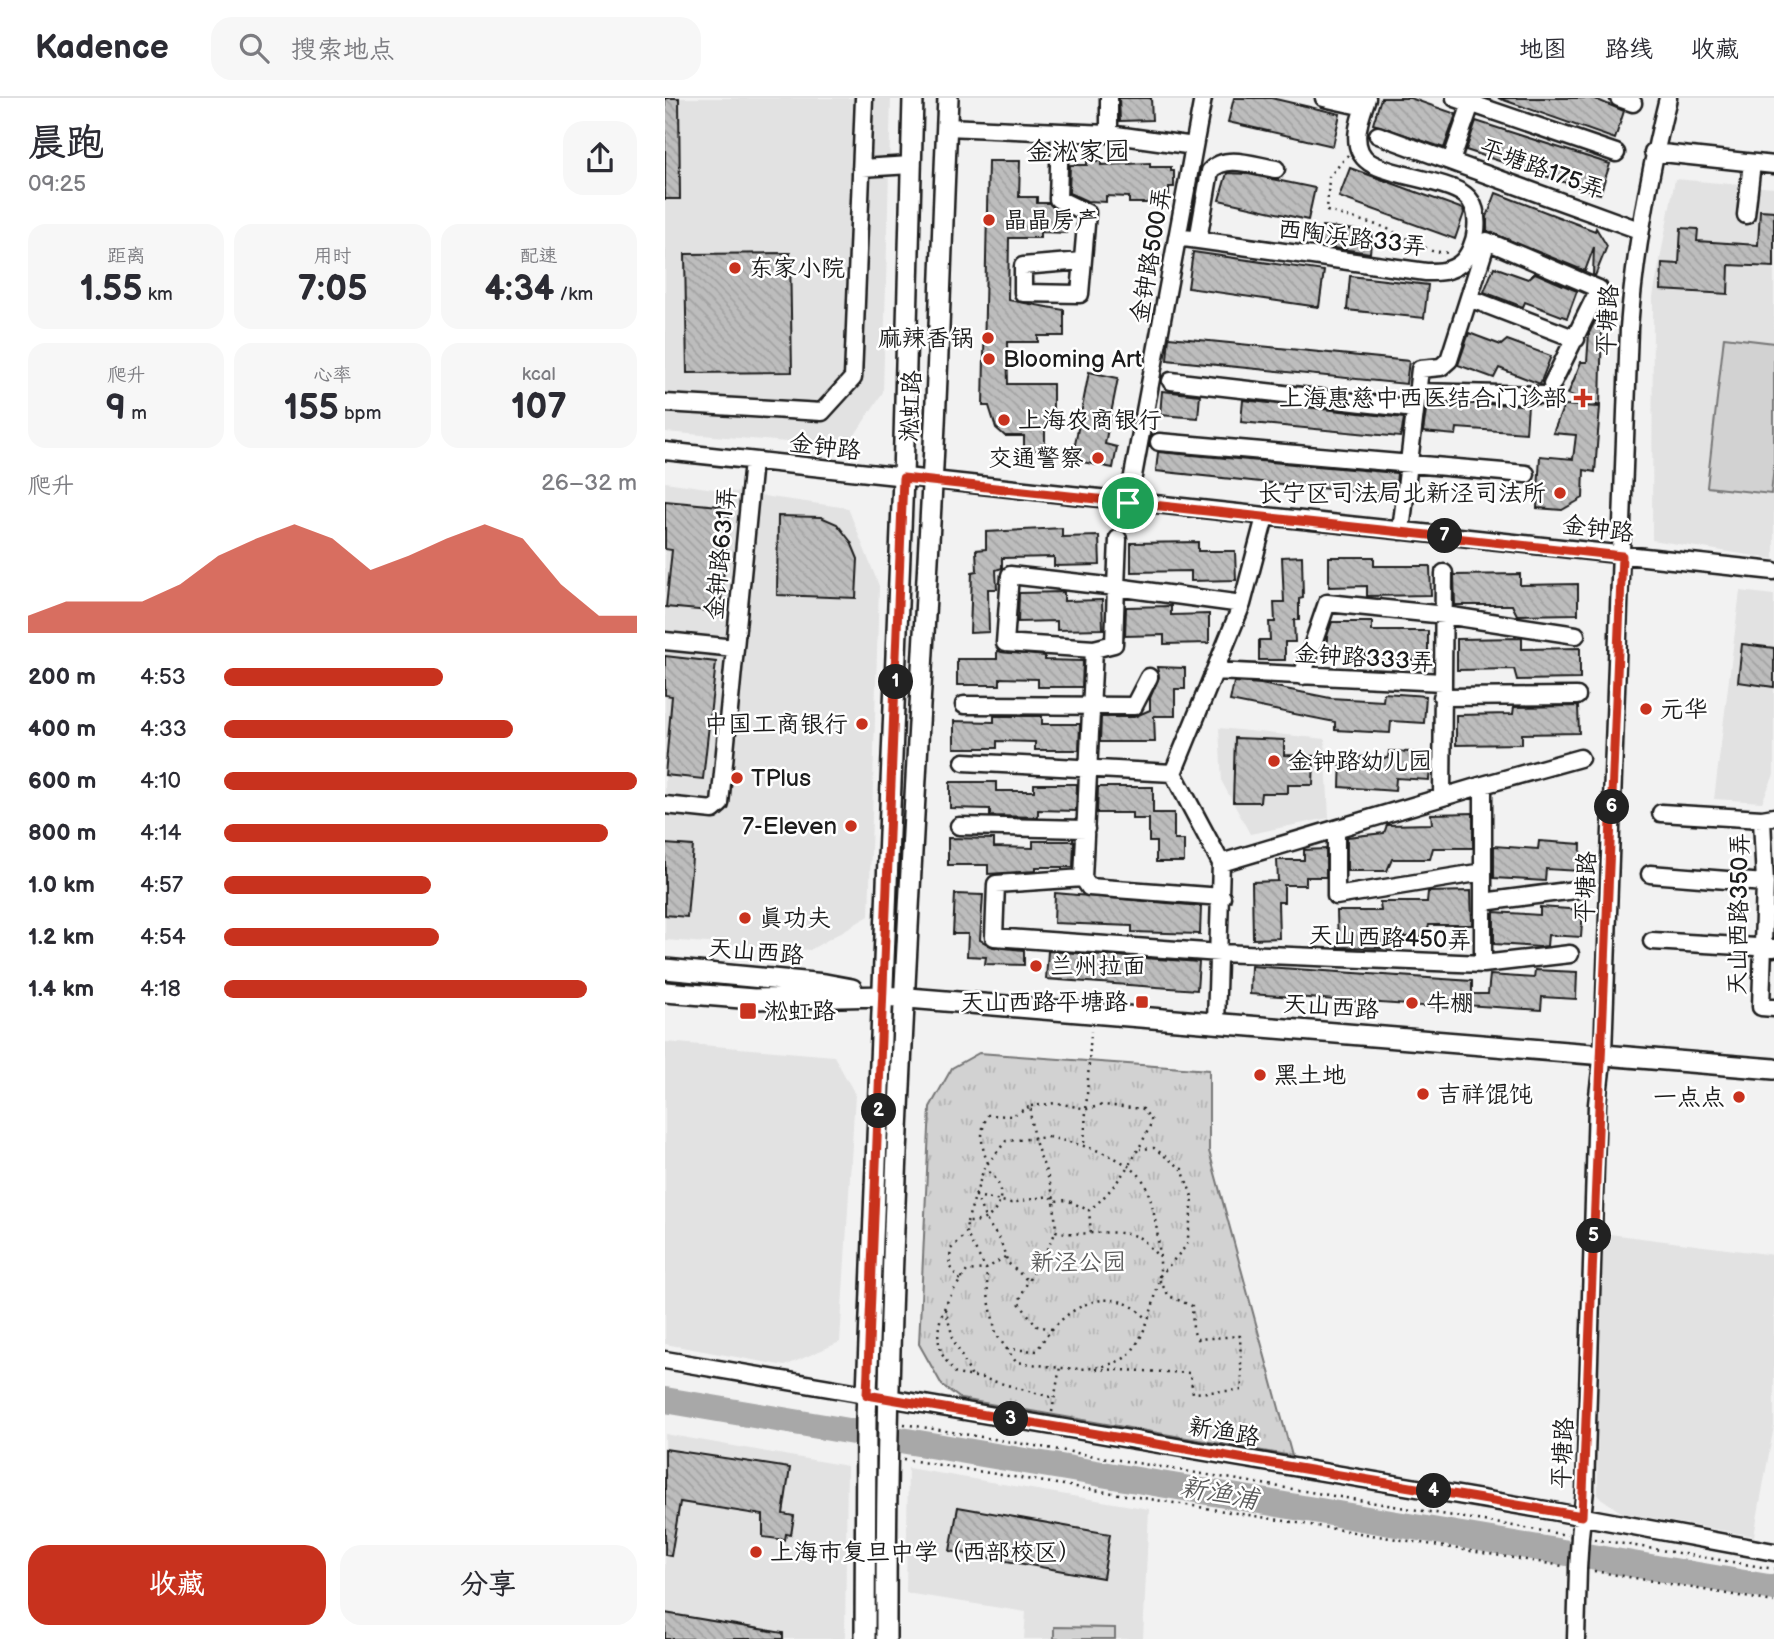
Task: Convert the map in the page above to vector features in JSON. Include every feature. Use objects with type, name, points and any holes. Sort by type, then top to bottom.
[{"type":"main road","name":"淞虹路","points":[[865,1639],[876,1455],[887,1421],[903,478],[913,98]]},
{"type":"main road","name":"淞虹路","points":[[886,1639],[876,1455],[866,1418],[894,997],[933,482],[949,98]]},
{"type":"main road","name":"天山西路","points":[[665,969],[825,984],[894,997]]},
{"type":"main road","name":"天山西路","points":[[665,992],[754,999],[894,997],[1774,1069]]},
{"type":"street","points":[[665,403],[822,412],[853,378],[863,98]]},
{"type":"street","points":[[1109,98],[1109,134]]},
{"type":"street","name":"金钟路500弄","points":[[1128,503],[1203,98]]},
{"type":"street","points":[[1324,98],[1365,102],[1357,145],[1369,162],[1465,195],[1476,210],[1477,227],[1466,255]]},
{"type":"street","points":[[1455,98],[1472,101],[1616,153]]},
{"type":"street","name":"平塘路","points":[[1576,1639],[1597,1104],[1602,1053],[1629,328],[1639,230],[1653,152],[1668,98]]},
{"type":"street","name":"平塘路175弄","points":[[1472,101],[1451,161],[1639,230]]},
{"type":"street","points":[[947,127],[1109,134],[1194,146]]},
{"type":"street","points":[[1059,132],[1058,199],[1087,213],[1082,261]]},
{"type":"street","points":[[1378,135],[1451,161]]},
{"type":"street","points":[[1653,152],[1774,165]]},
{"type":"street","points":[[1198,240],[1210,171],[1218,163],[1228,161],[1276,169]]},
{"type":"street","points":[[1746,215],[1752,163]]},
{"type":"street","points":[[861,168],[911,165]]},
{"type":"street","name":"西陶浜路33弄","points":[[1177,237],[1426,272],[1447,272],[1462,262],[1466,255]]},
{"type":"street","points":[[1401,531],[1408,465],[1417,392],[1420,369],[1441,367],[1449,360],[1487,241],[1599,289],[1576,339],[1548,389],[1417,392]]},
{"type":"street","points":[[1469,298],[1576,339]]},
{"type":"street","points":[[1171,382],[1415,409]]},
{"type":"street","points":[[1159,442],[1526,474]]},
{"type":"street","name":"金钟路","points":[[665,451],[1774,571]]},
{"type":"street","name":"金钟路631弄","points":[[665,805],[713,810],[720,804],[753,461]]},
{"type":"street","points":[[1173,773],[1242,604],[1265,517]]},
{"type":"street","points":[[1118,539],[1116,587],[1114,644],[1094,649],[1005,643],[1010,575],[1116,587],[1242,604]]},
{"type":"street","points":[[1444,573],[1443,690],[1577,696]]},
{"type":"street","points":[[1302,676],[1327,603],[1445,615],[1576,635]]},
{"type":"street","name":"金钟路631弄","points":[[665,641],[735,648]]},
{"type":"street","points":[[1094,649],[1083,877],[1089,887],[1222,897]]},
{"type":"street","name":"金钟路333弄","points":[[1215,671],[1302,676],[1443,690],[1442,797]]},
{"type":"street","points":[[964,705],[1092,708],[1134,706],[1149,677]]},
{"type":"street","points":[[1221,863],[1580,758]]},
{"type":"street","points":[[964,762],[1173,773]]},
{"type":"street","points":[[1173,773],[1221,863],[1216,1023]]},
{"type":"street","name":"天山西路450弄","points":[[1083,877],[996,884],[994,937],[1220,953],[1483,964],[1483,785]]},
{"type":"street","points":[[1661,813],[1768,818]]},
{"type":"street","name":"天山西路350弄","points":[[1768,818],[1765,883],[1768,948],[1761,1007],[1774,1007]]},
{"type":"street","points":[[959,826],[1086,829]]},
{"type":"street","points":[[1336,829],[1336,896],[1483,872]]},
{"type":"street","points":[[1650,874],[1765,883]]},
{"type":"street","points":[[1483,902],[1575,890]]},
{"type":"street","points":[[1653,941],[1768,948]]},
{"type":"street","points":[[1483,964],[1570,954]]},
{"type":"street","name":"新渔路","points":[[665,1360],[1582,1516],[1774,1552]]},
{"type":"path","points":[[1357,145],[1329,177],[1327,211],[1384,227],[1431,251],[1466,255]]},
{"type":"path","points":[[1084,1143],[1092,1014]]},
{"type":"path","points":[[988,1163],[981,1148],[983,1124],[988,1115],[1011,1116],[1031,1107],[1057,1103],[1087,1109],[1103,1105],[1143,1109],[1152,1121],[1140,1149],[1125,1166],[1115,1184],[1089,1210],[1091,1234]]},
{"type":"path","points":[[1031,1107],[1033,1138],[1051,1185],[1056,1231],[1046,1255],[1026,1279],[1019,1303],[1037,1326],[1052,1329]]},
{"type":"path","points":[[1093,1369],[1124,1359],[1146,1330],[1158,1278],[1150,1192],[1139,1173],[1084,1143],[1033,1138],[1006,1141],[984,1168],[966,1233],[986,1269],[996,1335],[1016,1362],[1060,1367],[1093,1369],[1190,1373],[1193,1393],[1242,1391],[1240,1336],[1197,1339],[1193,1330],[1192,1306],[1169,1296],[1158,1278]]},
{"type":"path","points":[[1140,1149],[1154,1148],[1182,1169],[1193,1199],[1188,1245],[1158,1278]]},
{"type":"path","points":[[967,1222],[986,1220],[993,1215],[1001,1199],[999,1181],[984,1168]]},
{"type":"path","points":[[976,1196],[1011,1203],[1049,1196],[1054,1201],[1067,1200],[1089,1210]]},
{"type":"path","points":[[976,1196],[986,1220],[1000,1240],[1007,1263],[1026,1279]]},
{"type":"path","points":[[1056,1231],[1073,1235],[1140,1238],[1158,1256]]},
{"type":"path","points":[[960,1280],[949,1266],[951,1249],[966,1233]]},
{"type":"path","points":[[1006,1257],[986,1269],[967,1271],[960,1280],[941,1314],[941,1351],[956,1374],[1054,1398]]},
{"type":"path","points":[[1007,1349],[1037,1351],[1052,1329],[1082,1306],[1103,1300],[1126,1302],[1148,1321]]},
{"type":"path","points":[[945,1308],[954,1341],[972,1377]]},
{"type":"path","points":[[1050,1426],[1060,1367]]},
{"type":"path","points":[[887,1421],[1774,1569]]},
{"type":"path","points":[[876,1455],[1774,1602]]},
{"type":"shaded area","points":[[665,98],[891,98],[883,392],[847,447],[665,432]]},
{"type":"shaded area","points":[[1675,179],[1774,188],[1774,559],[1652,540],[1653,297]]},
{"type":"shaded area","points":[[665,482],[848,508],[879,586],[869,916],[810,950],[665,940]]},
{"type":"shaded area","points":[[1740,591],[1774,595],[1774,775],[1762,802],[1714,799]]},
{"type":"shaded area","name":"金钟路幼儿园","points":[[1219,728],[1325,739],[1329,818],[1250,834],[1222,782]]},
{"type":"shaded area","points":[[665,1042],[834,1056],[855,1094],[840,1342],[785,1366],[665,1344]]},
{"type":"shaded area","points":[[1594,1232],[1774,1255],[1774,1426],[1754,1536],[1622,1513],[1598,1496]]},
{"type":"shaded area","name":"上海市复旦中学（西部校区）","points":[[665,1434],[847,1466],[845,1639],[665,1639]]},
{"type":"shaded area","name":"上海市复旦中学（西部校区）","points":[[908,1468],[1149,1509],[1143,1639],[1024,1639],[1026,1612],[906,1593]]},
{"type":"green space","points":[[1724,337],[1774,343],[1774,467],[1771,494],[1707,487]]},
{"type":"green space","name":"新泾公园","points":[[979,1053],[1209,1070],[1209,1151],[1292,1456],[961,1399],[942,1385],[919,1344],[930,1107],[952,1068]]},
{"type":"green space","points":[[1054,1627],[1115,1628],[1115,1639],[1054,1639]]},
{"type":"building","points":[[665,98],[679,98],[680,199],[665,199]]},
{"type":"building","points":[[1119,98],[1151,98],[1152,120],[1120,121]]},
{"type":"building","points":[[1234,98],[1271,98],[1340,114],[1333,146],[1228,122]]},
{"type":"building","points":[[1381,98],[1410,98],[1456,114],[1444,148],[1373,124]]},
{"type":"building","points":[[1498,98],[1593,98],[1624,111],[1615,139]]},
{"type":"building","points":[[1476,121],[1610,164],[1600,194],[1466,150]]},
{"type":"building","points":[[988,161],[1020,161],[1019,197],[1037,197],[1037,203],[1049,203],[1066,215],[1066,233],[1040,232],[1040,238],[1009,238],[1008,300],[1064,310],[1064,336],[1038,336],[1038,342],[1007,342],[1008,384],[1053,384],[1053,423],[1045,423],[1045,451],[1024,451],[1024,436],[1005,436],[996,428],[989,406],[983,406]]},
{"type":"building","points":[[1087,161],[1101,161],[1101,165],[1150,163],[1150,167],[1171,167],[1171,171],[1174,171],[1174,187],[1169,187],[1169,195],[1156,195],[1155,203],[1129,203],[1129,197],[1106,196],[1106,202],[1087,201],[1069,193],[1070,165],[1087,165]]},
{"type":"building","points":[[1350,168],[1463,209],[1455,239],[1339,197]]},
{"type":"building","points":[[1227,173],[1248,174],[1315,188],[1308,220],[1219,200]]},
{"type":"building","points":[[1496,193],[1595,231],[1596,228],[1607,246],[1595,276],[1594,247],[1585,271],[1487,231],[1487,217]]},
{"type":"building","points":[[1760,210],[1774,211],[1774,267],[1729,265],[1728,294],[1661,290],[1662,263],[1679,264],[1681,228],[1698,229],[1697,241],[1758,245]]},
{"type":"building","points":[[1322,226],[1372,232],[1370,253],[1319,246]]},
{"type":"building","points":[[1193,252],[1324,271],[1319,307],[1188,288]]},
{"type":"building","points":[[790,253],[792,372],[687,373],[685,254]]},
{"type":"building","points":[[1494,267],[1528,279],[1535,273],[1577,291],[1567,318],[1525,302],[1523,307],[1484,292]]},
{"type":"building","points":[[1350,276],[1428,285],[1424,318],[1347,310]]},
{"type":"building","points":[[1595,321],[1602,321],[1600,406],[1568,394],[1581,362],[1587,362],[1589,333]]},
{"type":"building","points":[[1469,333],[1501,345],[1507,340],[1551,356],[1540,384],[1499,368],[1494,378],[1458,365]]},
{"type":"building","points":[[1169,337],[1409,361],[1406,384],[1167,360]]},
{"type":"building","points":[[1089,372],[1118,378],[1105,444],[1117,447],[1113,468],[1072,460]]},
{"type":"building","points":[[1162,391],[1200,395],[1198,418],[1160,415]]},
{"type":"building","points":[[1243,400],[1404,418],[1400,437],[1241,422]]},
{"type":"building","points":[[1427,403],[1528,405],[1526,433],[1457,428],[1456,435],[1423,432]]},
{"type":"building","points":[[1564,405],[1600,407],[1595,472],[1584,470],[1583,498],[1562,510],[1537,508],[1540,456],[1573,459],[1576,435],[1553,433]]},
{"type":"building","points":[[1158,452],[1397,473],[1395,496],[1156,471]]},
{"type":"building","points":[[665,501],[730,507],[720,612],[666,607],[672,550],[665,549]]},
{"type":"building","points":[[778,516],[821,517],[837,524],[851,542],[858,559],[856,598],[777,595]]},
{"type":"building","points":[[1062,528],[1062,537],[1099,536],[1100,565],[1054,566],[1054,557],[1002,558],[1002,568],[996,570],[997,589],[988,589],[989,632],[970,633],[972,572],[977,571],[976,550],[986,549],[986,532]]},
{"type":"building","points":[[1198,542],[1198,551],[1235,551],[1236,580],[1191,581],[1191,571],[1131,572],[1131,543]]},
{"type":"building","points":[[1302,556],[1303,598],[1299,599],[1299,620],[1294,620],[1295,642],[1285,642],[1285,660],[1259,660],[1259,640],[1270,640],[1269,622],[1275,622],[1274,602],[1284,602],[1282,557]]},
{"type":"building","points":[[1329,557],[1374,557],[1374,566],[1430,566],[1431,595],[1367,596],[1367,586],[1329,587]]},
{"type":"building","points":[[1520,574],[1520,585],[1578,584],[1578,614],[1517,615],[1512,605],[1455,605],[1454,575]]},
{"type":"building","points":[[1064,592],[1064,601],[1102,600],[1103,629],[1057,630],[1057,621],[1018,622],[1019,593]]},
{"type":"building","points":[[1171,606],[1171,615],[1209,614],[1209,643],[1164,644],[1164,635],[1125,636],[1126,607]]},
{"type":"building","points":[[1332,622],[1372,622],[1372,631],[1428,631],[1428,660],[1365,661],[1365,651],[1327,651],[1327,636]]},
{"type":"building","points":[[1522,638],[1522,649],[1580,648],[1580,679],[1517,680],[1514,669],[1457,670],[1457,639]]},
{"type":"building","points":[[1742,644],[1774,648],[1774,687],[1738,682]]},
{"type":"building","points":[[997,651],[1045,656],[1045,660],[1083,661],[1082,687],[1038,687],[1038,679],[1000,678],[1000,685],[957,685],[957,659],[997,659]]},
{"type":"building","points":[[665,656],[716,662],[703,779],[665,775],[672,696],[665,695]]},
{"type":"building","points":[[1157,667],[1185,668],[1185,689],[1175,689],[1175,716],[1154,716],[1155,742],[1100,742],[1101,717],[1134,717],[1150,710],[1150,698],[1159,677]]},
{"type":"building","points":[[1234,682],[1261,684],[1330,698],[1383,701],[1384,693],[1426,696],[1424,723],[1391,721],[1390,733],[1335,730],[1335,722],[1230,701]]},
{"type":"building","points":[[1578,706],[1579,733],[1522,734],[1522,744],[1456,745],[1456,715],[1513,714],[1514,707]]},
{"type":"building","points":[[994,716],[1042,716],[1042,724],[1080,724],[1079,750],[1035,750],[1035,742],[997,741],[997,748],[954,748],[954,721],[994,722]]},
{"type":"building","points":[[1235,738],[1284,740],[1284,755],[1314,756],[1313,785],[1288,785],[1288,793],[1261,793],[1260,802],[1233,802]]},
{"type":"building","points":[[1389,751],[1431,753],[1429,780],[1396,778],[1395,791],[1340,787],[1341,756],[1388,758]]},
{"type":"building","points":[[950,782],[996,782],[996,791],[1034,791],[1034,784],[1077,784],[1076,811],[1038,810],[1038,817],[990,816],[990,809],[950,808]]},
{"type":"building","points":[[1098,787],[1153,787],[1153,813],[1174,813],[1174,840],[1184,840],[1184,862],[1156,862],[1156,842],[1149,842],[1149,819],[1132,819],[1132,813],[1097,813]]},
{"type":"building","points":[[1473,813],[1473,848],[1433,848],[1430,859],[1392,859],[1387,871],[1347,871],[1347,837],[1384,833],[1387,825],[1432,824],[1431,814]]},
{"type":"building","points":[[948,838],[994,839],[994,847],[1033,848],[1033,841],[1074,841],[1073,867],[1036,867],[1036,871],[988,874],[988,865],[948,865]]},
{"type":"building","points":[[1539,841],[1581,844],[1580,871],[1546,869],[1545,881],[1494,878],[1494,846],[1538,849]]},
{"type":"building","points":[[665,844],[693,846],[687,917],[665,915]]},
{"type":"building","points":[[1326,849],[1326,877],[1306,877],[1306,885],[1284,885],[1284,902],[1278,902],[1279,938],[1253,939],[1252,882],[1278,881],[1277,860],[1304,860],[1304,850]]},
{"type":"building","points":[[1471,891],[1472,925],[1429,925],[1426,937],[1388,937],[1383,948],[1338,947],[1337,911],[1381,911],[1380,902],[1427,902],[1428,892]]},
{"type":"building","points":[[1055,893],[1201,906],[1200,934],[1132,932],[1132,926],[1054,923]]},
{"type":"building","points":[[955,894],[983,895],[980,940],[993,947],[1024,950],[1024,965],[985,964],[986,957],[967,956],[968,934],[953,934]]},
{"type":"building","points":[[1540,907],[1583,910],[1581,937],[1548,935],[1547,946],[1540,947],[1494,944],[1494,912],[1540,915]]},
{"type":"building","points":[[1048,951],[1199,962],[1197,990],[1046,979]]},
{"type":"building","points":[[1251,966],[1472,981],[1472,994],[1488,994],[1490,975],[1534,978],[1535,970],[1577,972],[1576,999],[1542,997],[1541,1010],[1465,1005],[1465,1009],[1250,994]]},
{"type":"building","points":[[665,1449],[790,1468],[783,1514],[794,1516],[791,1535],[786,1534],[785,1540],[763,1537],[763,1515],[680,1502],[671,1556],[665,1555]]},
{"type":"building","points":[[958,1507],[1110,1534],[1103,1578],[950,1551]]},
{"type":"building","points":[[665,1613],[783,1633],[783,1639],[665,1639]]},
{"type":"waterway","name":"新渔浦","points":[[665,1400],[1774,1588]]},
{"type":"place","name":"晶晶房产","points":[[989,220]]},
{"type":"place","name":"东家小院","points":[[735,268]]},
{"type":"place","name":"麻辣香锅","points":[[988,338]]},
{"type":"place","name":"Blooming Art","points":[[989,359]]},
{"type":"place","name":"上海惠慈中西医结合门诊部","points":[[1583,398]]},
{"type":"place","name":"上海农商银行","points":[[1004,420]]},
{"type":"place","name":"交通警察","points":[[1098,458]]},
{"type":"place","name":"长宁区司法局北新泾司法所","points":[[1560,493]]},
{"type":"place","name":"元华","points":[[1646,709]]},
{"type":"place","name":"中国工商银行","points":[[862,724]]},
{"type":"place","name":"金钟路幼儿园","points":[[1274,761]]},
{"type":"place","name":"TPlus","points":[[737,778]]},
{"type":"place","name":"7-Eleven","points":[[851,826]]},
{"type":"place","name":"真功夫","points":[[745,918]]},
{"type":"place","name":"兰州拉面","points":[[1036,966]]},
{"type":"place","name":"天山西路平塘路","points":[[1142,1002]]},
{"type":"place","name":"牛棚","points":[[1412,1003]]},
{"type":"place","name":"淞虹路","points":[[748,1011]]},
{"type":"place","name":"黑土地","points":[[1260,1075]]},
{"type":"place","name":"吉祥馄饨","points":[[1423,1094]]},
{"type":"place","name":"一点点","points":[[1739,1097]]},
{"type":"place","name":"上海市复旦中学（西部校区）","points":[[756,1552]]},
{"type":"district","name":"金淞家园","points":[[1078,152]]},
{"type":"route","points":[[903,478],[1128,503],[1622,556],[1602,1053],[1597,1104],[1582,1516],[867,1395],[903,478]]}]
